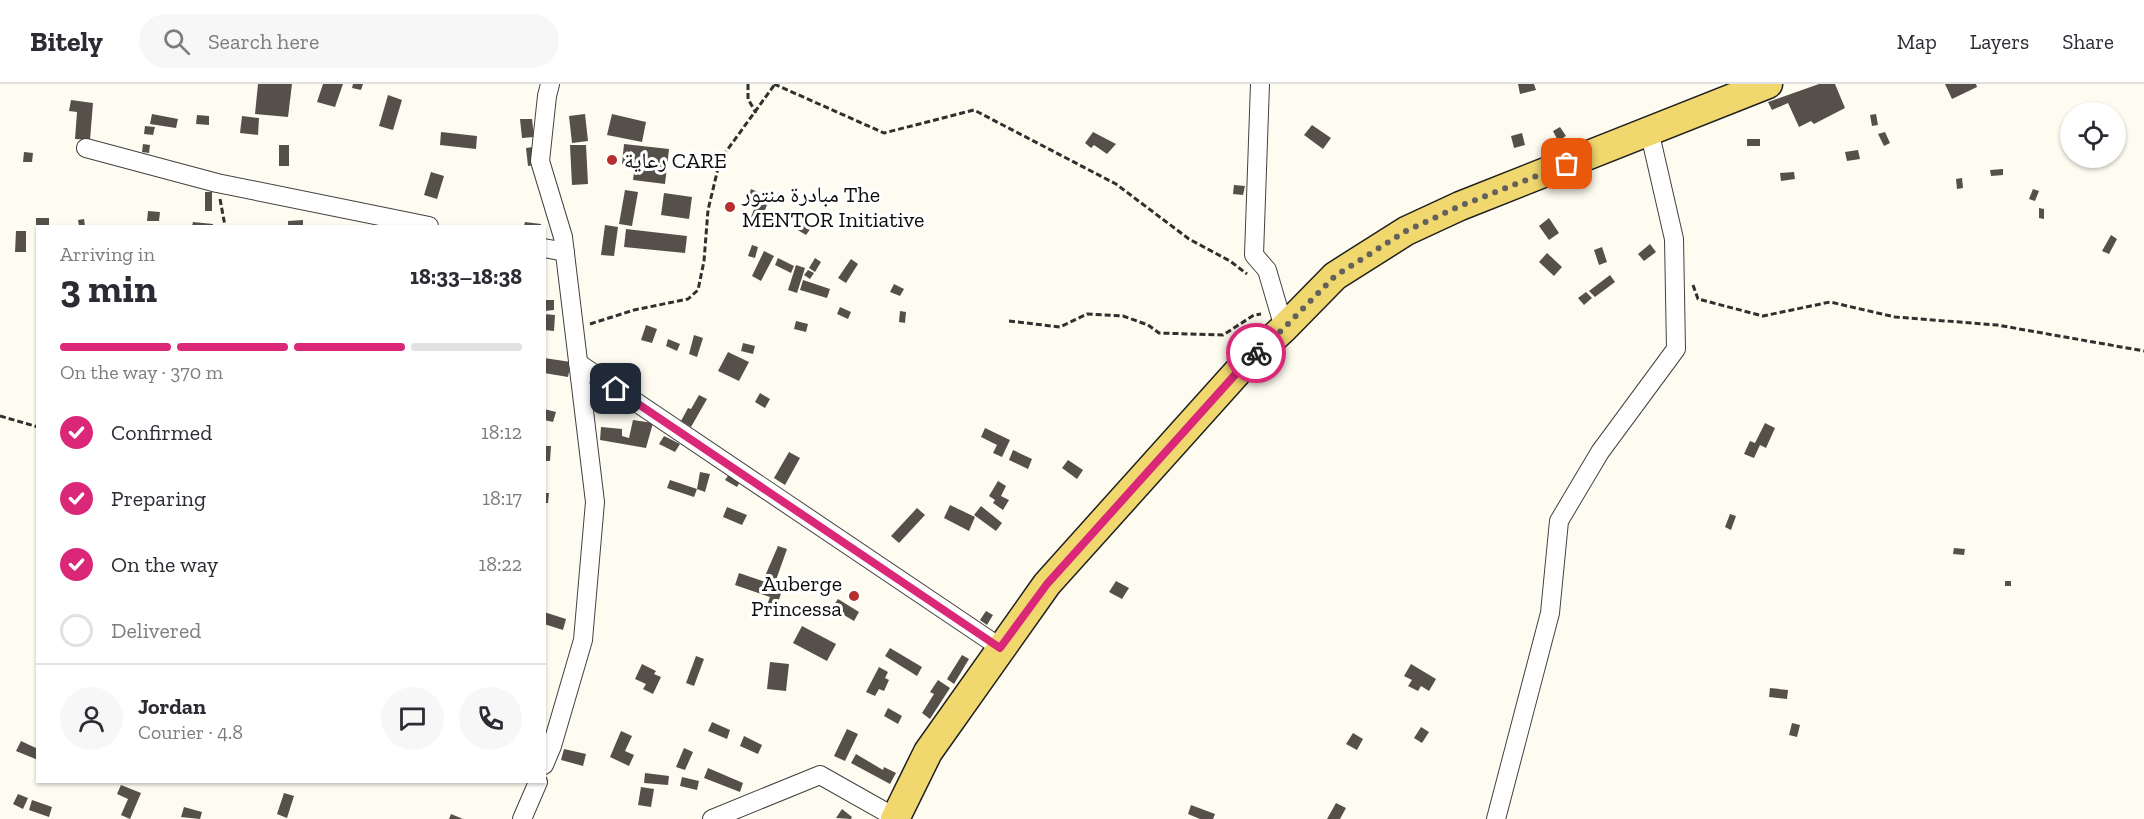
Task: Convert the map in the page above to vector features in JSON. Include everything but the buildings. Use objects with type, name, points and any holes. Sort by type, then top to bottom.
[{"type":"main road","points":[[896,818],[928,752],[1047,584],[1242,367],[1335,276],[1406,231],[1460,206],[1763,85]]},
{"type":"street","points":[[546,760],[583,640],[595,502],[563,237],[540,160],[550,84]]},
{"type":"street","points":[[1260,84],[1254,255],[1267,270],[1284,328]]},
{"type":"street","points":[[1496,819],[1550,613],[1559,521],[1600,452],[1676,349],[1674,238],[1649,130]]},
{"type":"street","points":[[86,148],[217,183],[424,225]]},
{"type":"street","points":[[546,248],[565,252]]},
{"type":"street","points":[[578,363],[1000,648]]},
{"type":"street","points":[[712,819],[820,776],[896,818]]},
{"type":"street","points":[[522,819],[538,783]]},
{"type":"path","points":[[748,84],[748,99],[756,113]]},
{"type":"path","points":[[574,329],[634,310],[688,299],[698,290],[704,261],[708,210],[720,160],[775,84],[884,132],[974,110],[1116,184],[1189,239],[1230,261],[1253,278],[1267,270]]},
{"type":"path","points":[[217,183],[225,225]]},
{"type":"path","points":[[1690,279],[1698,299],[1763,316],[1830,302],[1894,317],[1997,325],[2144,351]]},
{"type":"path","points":[[1009,321],[1060,327],[1087,314],[1123,316],[1148,325],[1159,333],[1223,335],[1254,315],[1261,314],[1259,305]]},
{"type":"path","points":[[0,416],[36,426]]},
{"type":"way so far","points":[[1256,353],[1335,276],[1406,231],[1460,206],[1567,164]]},
{"type":"place","name":"رعاية CARE","points":[[612,160]]},
{"type":"place","name":"مبادرة منتور The MENTOR Initiative","points":[[730,207]]},
{"type":"place","name":"Auberge Princessa","points":[[854,596]]},
{"type":"route","points":[[616,389],[1000,648],[1047,584],[1256,353]]}]
